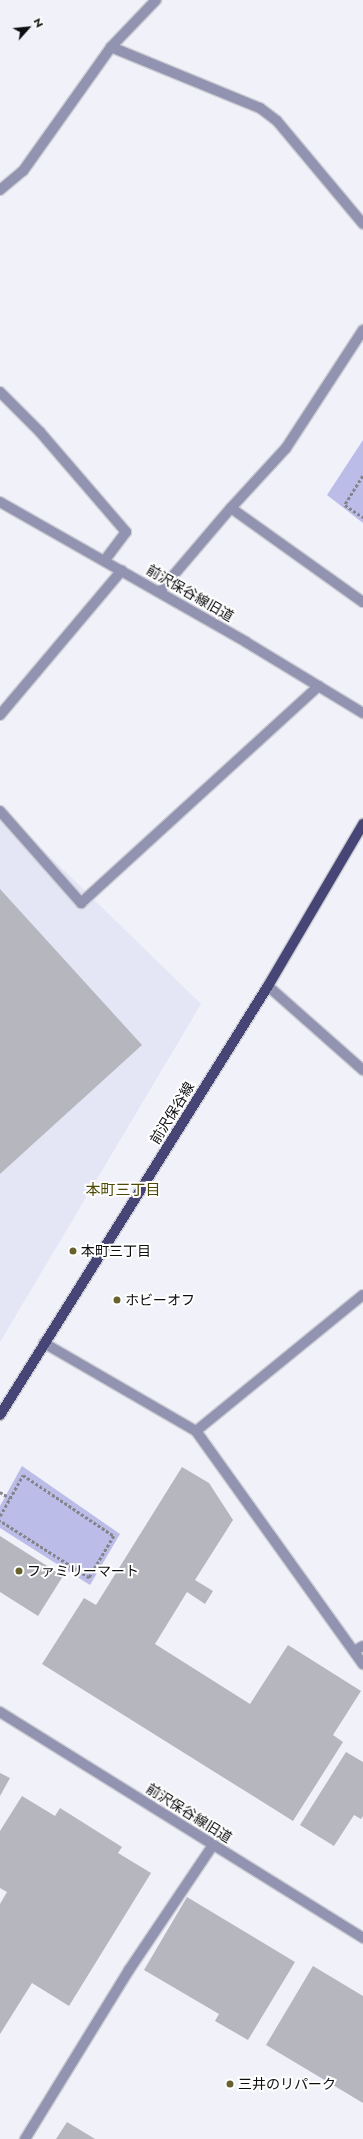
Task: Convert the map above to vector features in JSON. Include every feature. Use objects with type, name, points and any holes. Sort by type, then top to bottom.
[{"type":"main road","name":"前沢保谷線","points":[[0,1415],[268,986],[363,824]]},
{"type":"street","points":[[0,190],[23,171],[111,47],[156,0]]},
{"type":"street","points":[[111,47],[260,108],[277,121],[363,224]]},
{"type":"street","points":[[160,591],[231,508],[286,448],[363,330]]},
{"type":"street","points":[[0,392],[40,432],[126,532],[105,560]]},
{"type":"street","name":"前沢保谷線旧道","points":[[0,502],[160,591],[363,713]]},
{"type":"street","points":[[231,508],[363,602]]},
{"type":"street","points":[[0,715],[122,570]]},
{"type":"street","points":[[0,811],[81,903],[318,686]]},
{"type":"street","points":[[268,986],[363,1070]]},
{"type":"street","points":[[196,1431],[363,1295]]},
{"type":"street","points":[[44,1343],[196,1431],[363,1664]]},
{"type":"street","points":[[354,1651],[363,1646]]},
{"type":"street","name":"前沢保谷線旧道","points":[[0,1712],[363,1938]]},
{"type":"street","points":[[25,2139],[129,1970],[214,1845]]},
{"type":"path","points":[[363,476],[345,505],[363,517]]},
{"type":"path","points":[[0,1516],[23,1476],[114,1536],[89,1578],[0,1521]]},
{"type":"path","points":[[0,1492],[10,1498]]},
{"type":"shaded area","points":[[363,440],[363,523],[327,495]]},
{"type":"shaded area","points":[[0,808],[201,1004],[0,1342]]},
{"type":"shaded area","points":[[22,1466],[120,1534],[90,1585],[0,1528],[0,1506]]},
{"type":"building","points":[[0,889],[142,1045],[0,1174]]},
{"type":"building","points":[[182,1467],[209,1483],[233,1520],[195,1580],[213,1591],[205,1604],[187,1592],[155,1644],[250,1704],[288,1645],[361,1691],[333,1735],[343,1742],[293,1821],[42,1664],[84,1598],[96,1605]]},
{"type":"building","points":[[0,1536],[63,1576],[38,1616],[0,1592]]},
{"type":"building","points":[[346,1752],[363,1762],[363,1816],[361,1819],[354,1815],[334,1846],[300,1825]]},
{"type":"building","points":[[0,1773],[10,1778],[0,1796]]},
{"type":"building","points":[[22,1796],[55,1816],[60,1808],[122,1847],[118,1853],[151,1873],[69,2006],[32,1983],[0,2034],[0,1904],[7,1892],[0,1888],[0,1831]]},
{"type":"building","points":[[187,1897],[295,1962],[248,2040],[215,2021],[219,2014],[144,1970]]},
{"type":"building","points":[[313,1966],[363,1996],[363,2103],[266,2045]]},
{"type":"building","points":[[67,2122],[95,2139],[56,2139]]},
{"type":"place","name":"本町三丁目","points":[[73,1251]]},
{"type":"place","name":"ホビーオフ","points":[[117,1300]]},
{"type":"place","name":"ファミリーマート","points":[[19,1571]]},
{"type":"place","name":"三井のリパーク","points":[[230,2084]]},
{"type":"district","name":"本町三丁目","points":[[123,1191]]}]
